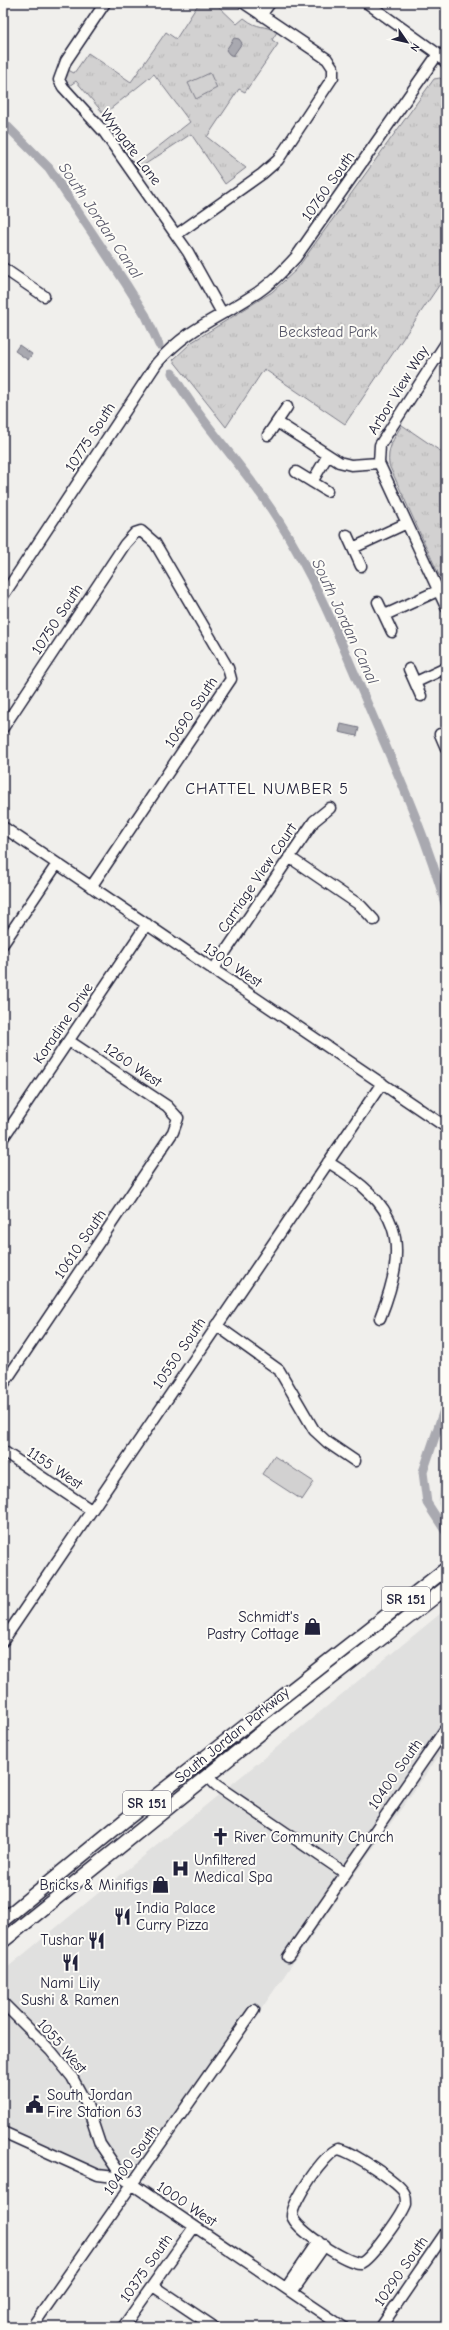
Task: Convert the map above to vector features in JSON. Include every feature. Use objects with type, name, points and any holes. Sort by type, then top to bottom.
[{"type":"main road","name":"South Jordan Parkway","points":[[3,1920],[119,1825],[446,1569]]},
{"type":"main road","name":"South Jordan Parkway","points":[[3,1941],[129,1838],[446,1588]]},
{"type":"main road","points":[[119,1825],[129,1838]]},
{"type":"street","name":"Wyngate Lane","points":[[105,3],[66,61],[59,80],[63,87],[104,132],[188,252],[222,313]]},
{"type":"street","points":[[261,15],[270,3]]},
{"type":"street","points":[[367,3],[438,54],[446,63]]},
{"type":"street","points":[[176,235],[262,174],[278,160],[333,77],[333,68],[327,59],[261,15],[249,5]]},
{"type":"street","name":"10760 South","points":[[222,313],[263,288],[296,257],[438,54]]},
{"type":"street","points":[[3,268],[44,296]]},
{"type":"street","name":"10775 South","points":[[3,596],[157,363],[186,335],[222,313]]},
{"type":"street","name":"Arbor View Way","points":[[446,343],[380,445],[379,464],[406,523],[442,588],[446,607]]},
{"type":"street","points":[[268,435],[287,407]]},
{"type":"street","points":[[277,422],[339,462],[351,465],[379,464]]},
{"type":"street","points":[[312,482],[328,455]]},
{"type":"street","points":[[296,472],[326,491]]},
{"type":"street","points":[[353,548],[406,523]]},
{"type":"street","name":"10750 South","points":[[3,728],[125,544],[134,533],[140,531]]},
{"type":"street","name":"10690 South","points":[[91,887],[231,679],[228,668],[155,543],[140,531]]},
{"type":"street","points":[[347,535],[361,566]]},
{"type":"street","points":[[385,615],[442,588]]},
{"type":"street","points":[[378,602],[392,632]]},
{"type":"street","points":[[416,682],[446,668]]},
{"type":"street","points":[[409,669],[422,696]]},
{"type":"street","points":[[440,734],[446,748]]},
{"type":"street","name":"Carriage View Court","points":[[213,970],[314,821],[330,808]]},
{"type":"street","name":"1300 West","points":[[3,828],[446,1127]]},
{"type":"street","points":[[290,857],[361,906],[374,920]]},
{"type":"street","points":[[3,944],[57,864]]},
{"type":"street","name":"Koradine Drive","points":[[3,1138],[147,924]]},
{"type":"street","name":"1260 West","points":[[69,1041],[168,1106],[178,1118]]},
{"type":"street","name":"10550 South","points":[[3,1641],[382,1083]]},
{"type":"street","name":"10610 South","points":[[3,1386],[173,1132],[178,1118]]},
{"type":"street","points":[[328,1162],[370,1191],[380,1203],[393,1228],[395,1241],[395,1268],[390,1294],[380,1318]]},
{"type":"street","points":[[216,1326],[279,1370],[314,1430],[327,1442],[355,1461]]},
{"type":"street","name":"1155 West","points":[[3,1451],[91,1510]]},
{"type":"street","name":"10400 South","points":[[288,1957],[446,1728]]},
{"type":"street","points":[[207,1776],[216,1785],[345,1873]]},
{"type":"street","name":"1055 West","points":[[3,2003],[51,2051],[72,2077],[87,2105],[100,2144],[123,2178]]},
{"type":"street","name":"10400 South","points":[[32,2327],[254,2010]]},
{"type":"street","points":[[3,2132],[98,2176],[123,2178]]},
{"type":"street","points":[[342,2150],[348,2152],[400,2186],[406,2196],[404,2208],[370,2256],[361,2263],[348,2261],[322,2243],[295,2224],[292,2210],[327,2156],[334,2151],[342,2150]]},
{"type":"street","name":"1000 West","points":[[123,2178],[131,2185],[343,2327]]},
{"type":"street","name":"10375 South","points":[[123,2327],[194,2227]]},
{"type":"street","name":"10290 South","points":[[381,2327],[446,2232]]},
{"type":"street","points":[[289,2290],[322,2243]]},
{"type":"street","points":[[153,2286],[214,2327]]},
{"type":"shaded area","points":[[234,38],[239,39],[242,43],[233,56],[226,50]]},
{"type":"shaded area","points":[[19,345],[32,354],[28,360],[15,351]]},
{"type":"shaded area","points":[[341,724],[359,728],[357,736],[339,732]]},
{"type":"shaded area","points":[[446,1426],[446,1520],[438,1504]]},
{"type":"shaded area","points":[[446,1609],[446,1746],[349,1882],[134,2193],[118,2183],[3,2124],[3,1971]]},
{"type":"green space","points":[[199,3],[215,3],[237,24],[244,18],[258,26],[277,32],[272,40],[278,44],[245,92],[239,89],[207,137],[246,168],[225,184],[191,134],[138,169],[135,165],[190,122],[154,74],[104,114],[76,81],[69,86],[65,79],[66,69],[74,73],[88,53],[131,82],[166,32],[176,39]]},
{"type":"green space","points":[[210,73],[217,88],[196,99],[188,83]]},
{"type":"green space","name":"Beckstead Park","points":[[440,78],[446,84],[446,279],[444,278],[345,424],[264,369],[226,427],[173,360],[192,342],[272,292],[296,270],[434,79]]},
{"type":"green space","points":[[402,425],[446,455],[446,580],[439,575],[389,465],[391,444]]},
{"type":"green space","points":[[274,1456],[314,1482],[302,1500],[262,1474]]},
{"type":"waterway","name":"South Jordan Canal","points":[[3,122],[49,168],[146,316],[159,345]]},
{"type":"waterway","name":"South Jordan Canal","points":[[172,373],[210,428],[265,499],[306,568],[331,620],[406,793],[424,838],[446,907]]},
{"type":"waterway","name":"South Jordan Canal","points":[[446,1404],[423,1472],[427,1503],[446,1532]]},
{"type":"place","name":"Schmidt's Pastry Cottage","points":[[312,1626]]},
{"type":"place","name":"River Community Church","points":[[221,1837]]},
{"type":"place","name":"Unfiltered Medical Spa","points":[[181,1869]]},
{"type":"place","name":"Bricks & Minifigs","points":[[161,1885]]},
{"type":"place","name":"India Palace Curry Pizza","points":[[123,1917]]},
{"type":"place","name":"Tushar","points":[[97,1940]]},
{"type":"place","name":"Nami Lily Sushi & Ramen","points":[[70,1962]]},
{"type":"place","name":"South Jordan Fire Station 63","points":[[34,2104]]},
{"type":"district","name":"CHATTEL NUMBER 5","points":[[267,788]]}]
